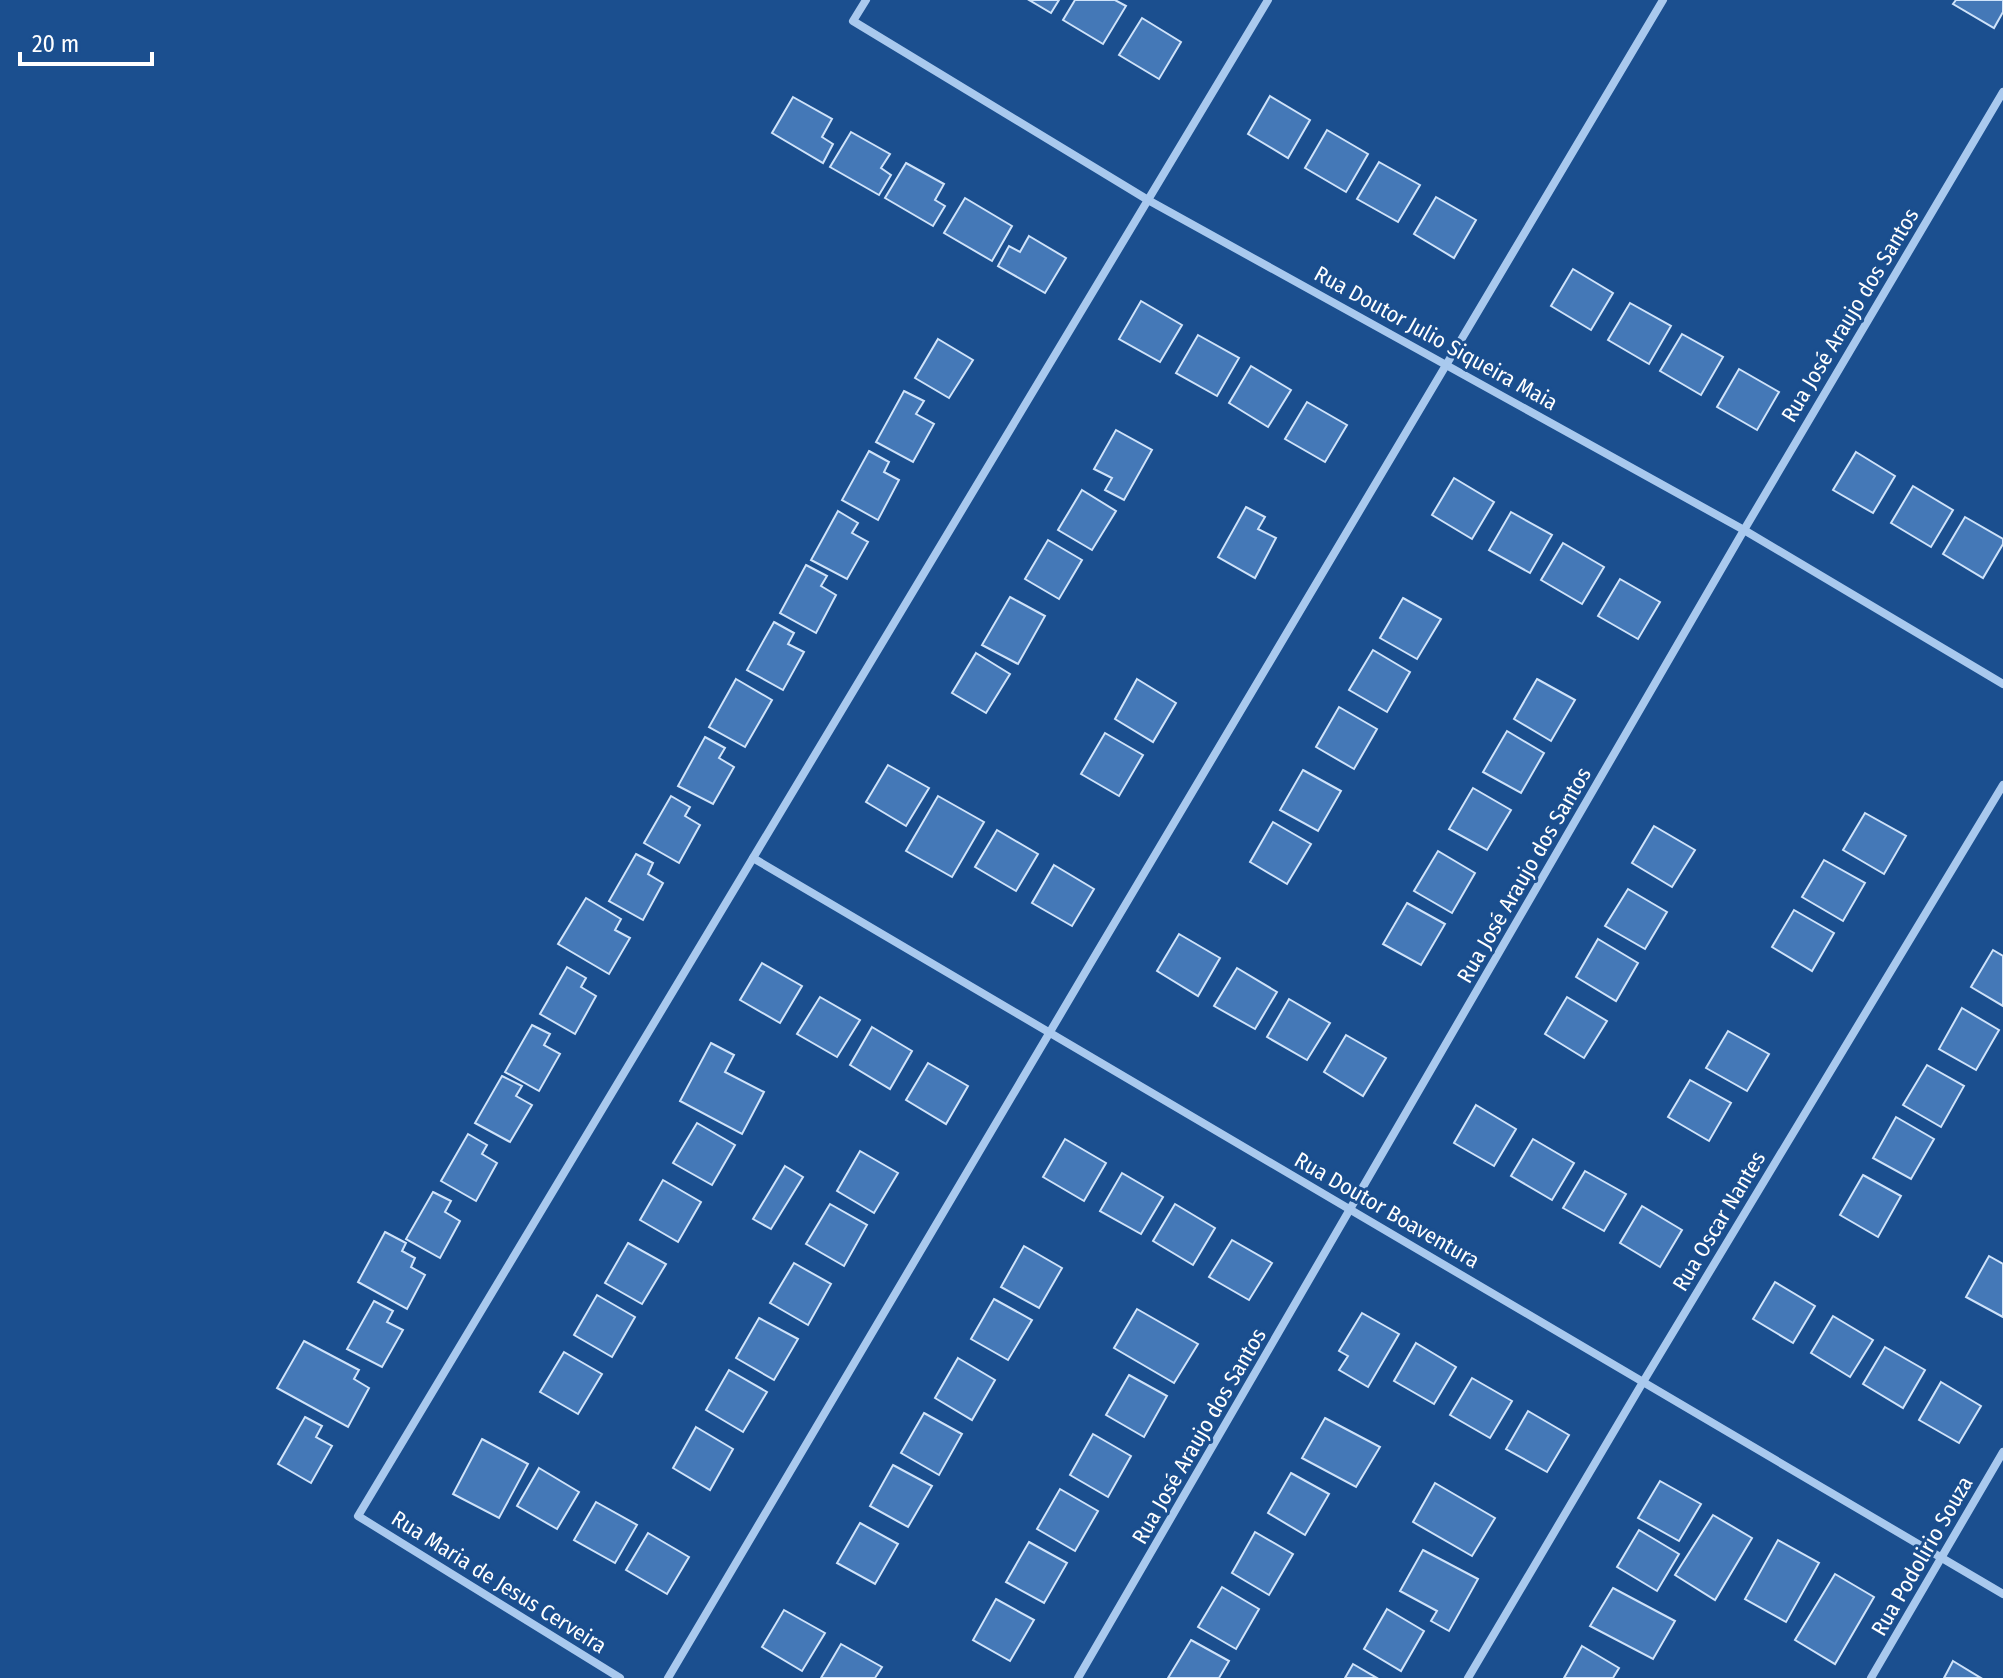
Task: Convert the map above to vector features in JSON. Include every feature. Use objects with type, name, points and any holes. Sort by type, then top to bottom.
[{"type":"street","name":"Rua Doutor Julio Siqueira Maia","points":[[866,0],[853,21],[1148,200],[1744,530],[2003,684]]},
{"type":"street","points":[[753,858],[1268,0]]},
{"type":"street","points":[[668,1678],[1663,0]]},
{"type":"street","name":"Rua José Araujo dos Santos","points":[[1078,1678],[1744,530],[2003,92]]},
{"type":"street","name":"Rua Oscar Nantes","points":[[1468,1678],[2003,785]]},
{"type":"street","name":"Rua Doutor Boaventura","points":[[753,858],[2003,1594]]},
{"type":"street","name":"Rua Maria de Jesus Cerveira","points":[[620,1678],[358,1516],[753,858]]},
{"type":"street","name":"Rua Podolirio Souza","points":[[1871,1678],[2003,1452]]},
{"type":"building","points":[[1029,0],[1059,0],[1051,13]]},
{"type":"building","points":[[1075,0],[1115,0],[1126,6],[1103,44],[1063,20]]},
{"type":"building","points":[[1956,0],[2003,0],[2003,12],[1994,28],[1953,4]]},
{"type":"building","points":[[1142,18],[1181,42],[1159,79],[1119,55]]},
{"type":"building","points":[[1270,96],[1310,120],[1288,158],[1248,134]]},
{"type":"building","points":[[793,97],[832,119],[822,137],[833,144],[823,163],[772,133]]},
{"type":"building","points":[[1327,130],[1368,154],[1346,192],[1305,168]]},
{"type":"building","points":[[851,132],[890,154],[881,168],[891,175],[879,195],[830,167]]},
{"type":"building","points":[[1379,162],[1420,185],[1398,222],[1357,199]]},
{"type":"building","points":[[906,163],[944,184],[935,200],[945,206],[933,226],[885,198]]},
{"type":"building","points":[[1436,197],[1476,220],[1454,258],[1414,234]]},
{"type":"building","points":[[965,198],[1012,226],[992,261],[944,233]]},
{"type":"building","points":[[1029,236],[1066,258],[1045,293],[998,266],[1009,246],[1020,252]]},
{"type":"building","points":[[1573,269],[1613,293],[1591,330],[1551,306]]},
{"type":"building","points":[[1141,301],[1182,325],[1160,362],[1119,339]]},
{"type":"building","points":[[1630,303],[1671,326],[1649,364],[1608,340]]},
{"type":"building","points":[[1682,334],[1723,357],[1701,395],[1660,371]]},
{"type":"building","points":[[1198,335],[1239,358],[1217,396],[1176,373]]},
{"type":"building","points":[[938,339],[973,360],[949,398],[915,378]]},
{"type":"building","points":[[1251,366],[1291,390],[1268,427],[1229,403]]},
{"type":"building","points":[[1739,369],[1779,392],[1757,430],[1717,407]]},
{"type":"building","points":[[904,391],[924,401],[916,414],[934,424],[913,462],[876,442]]},
{"type":"building","points":[[1307,402],[1347,425],[1325,462],[1285,439]]},
{"type":"building","points":[[1116,430],[1152,450],[1124,500],[1105,490],[1112,478],[1094,469]]},
{"type":"building","points":[[869,451],[889,462],[884,472],[899,480],[878,520],[842,500]]},
{"type":"building","points":[[1856,452],[1895,476],[1873,513],[1833,490]]},
{"type":"building","points":[[1454,478],[1494,502],[1472,539],[1432,515]]},
{"type":"building","points":[[1913,486],[1953,510],[1931,547],[1891,523]]},
{"type":"building","points":[[1082,490],[1116,511],[1092,550],[1058,530]]},
{"type":"building","points":[[1246,507],[1265,517],[1258,529],[1276,538],[1255,578],[1218,557]]},
{"type":"building","points":[[838,511],[858,523],[852,533],[868,542],[847,579],[811,560]]},
{"type":"building","points":[[1511,512],[1552,535],[1530,573],[1489,550]]},
{"type":"building","points":[[1965,517],[2003,539],[1983,578],[1943,554]]},
{"type":"building","points":[[1048,540],[1082,560],[1059,599],[1025,579]]},
{"type":"building","points":[[1563,543],[1604,567],[1582,604],[1541,580]]},
{"type":"building","points":[[806,565],[827,576],[821,586],[836,595],[816,633],[780,613]]},
{"type":"building","points":[[1620,579],[1660,602],[1638,639],[1598,616]]},
{"type":"building","points":[[1010,597],[1045,616],[1018,664],[982,645]]},
{"type":"building","points":[[1403,598],[1441,619],[1417,659],[1380,638]]},
{"type":"building","points":[[774,622],[794,633],[788,644],[804,652],[783,690],[747,670]]},
{"type":"building","points":[[1373,650],[1410,672],[1387,712],[1349,690]]},
{"type":"building","points":[[976,653],[1010,674],[986,713],[952,693]]},
{"type":"building","points":[[736,679],[772,700],[745,747],[709,727]]},
{"type":"building","points":[[1137,679],[1176,703],[1153,742],[1115,719]]},
{"type":"building","points":[[1537,679],[1575,700],[1551,741],[1514,719]]},
{"type":"building","points":[[1339,707],[1377,729],[1354,769],[1316,747]]},
{"type":"building","points":[[1507,731],[1544,753],[1521,793],[1483,772]]},
{"type":"building","points":[[1105,733],[1143,755],[1119,796],[1081,774]]},
{"type":"building","points":[[705,737],[725,748],[719,758],[734,767],[713,804],[678,786]]},
{"type":"building","points":[[888,765],[929,788],[906,826],[866,802]]},
{"type":"building","points":[[1303,770],[1341,791],[1318,831],[1280,810]]},
{"type":"building","points":[[1473,788],[1511,810],[1487,850],[1449,829]]},
{"type":"building","points":[[671,796],[690,807],[685,816],[700,825],[679,863],[644,843]]},
{"type":"building","points":[[938,796],[984,822],[952,877],[906,851]]},
{"type":"building","points":[[1865,813],[1906,836],[1884,874],[1843,850]]},
{"type":"building","points":[[1273,822],[1311,844],[1287,884],[1250,862]]},
{"type":"building","points":[[1654,826],[1695,850],[1672,887],[1632,863]]},
{"type":"building","points":[[997,830],[1038,854],[1016,891],[975,867]]},
{"type":"building","points":[[1438,851],[1475,873],[1452,913],[1414,891]]},
{"type":"building","points":[[636,854],[653,863],[648,874],[663,883],[643,920],[609,901]]},
{"type":"building","points":[[1824,860],[1865,883],[1843,921],[1802,897]]},
{"type":"building","points":[[1054,865],[1094,889],[1072,926],[1032,903]]},
{"type":"building","points":[[1628,889],[1667,912],[1645,949],[1605,926]]},
{"type":"building","points":[[586,898],[621,919],[615,930],[630,938],[609,974],[558,944]]},
{"type":"building","points":[[1407,903],[1445,924],[1421,965],[1383,944]]},
{"type":"building","points":[[1794,910],[1834,933],[1812,971],[1772,947]]},
{"type":"building","points":[[1179,934],[1220,958],[1198,996],[1157,971]]},
{"type":"building","points":[[1598,939],[1638,963],[1616,1001],[1576,977]]},
{"type":"building","points":[[1993,950],[2003,956],[2003,1006],[1971,987]]},
{"type":"building","points":[[762,963],[802,986],[780,1023],[740,1000]]},
{"type":"building","points":[[567,967],[586,978],[581,987],[596,996],[575,1034],[540,1014]]},
{"type":"building","points":[[1237,968],[1277,992],[1255,1029],[1214,1006]]},
{"type":"building","points":[[820,997],[860,1020],[837,1057],[797,1034]]},
{"type":"building","points":[[1567,997],[1607,1021],[1584,1058],[1545,1034]]},
{"type":"building","points":[[1289,999],[1330,1023],[1307,1060],[1267,1037]]},
{"type":"building","points":[[1962,1008],[1999,1030],[1976,1070],[1939,1049]]},
{"type":"building","points":[[532,1025],[550,1034],[544,1045],[560,1054],[539,1091],[505,1072]]},
{"type":"building","points":[[872,1027],[912,1051],[890,1089],[850,1065]]},
{"type":"building","points":[[1728,1031],[1769,1054],[1747,1091],[1706,1068]]},
{"type":"building","points":[[1346,1035],[1386,1058],[1363,1096],[1324,1072]]},
{"type":"building","points":[[711,1043],[734,1055],[725,1072],[764,1092],[742,1134],[680,1101]]},
{"type":"building","points":[[928,1063],[968,1086],[946,1124],[906,1100]]},
{"type":"building","points":[[1927,1065],[1964,1086],[1941,1127],[1903,1105]]},
{"type":"building","points":[[502,1076],[522,1086],[516,1096],[532,1105],[510,1142],[475,1123]]},
{"type":"building","points":[[1690,1080],[1731,1103],[1709,1141],[1668,1117]]},
{"type":"building","points":[[1476,1105],[1516,1129],[1494,1166],[1454,1143]]},
{"type":"building","points":[[1896,1117],[1934,1139],[1911,1179],[1873,1158]]},
{"type":"building","points":[[697,1123],[735,1145],[712,1185],[673,1163]]},
{"type":"building","points":[[468,1134],[487,1145],[482,1154],[497,1163],[476,1201],[441,1181]]},
{"type":"building","points":[[1065,1139],[1106,1163],[1084,1201],[1043,1177]]},
{"type":"building","points":[[1533,1139],[1574,1163],[1552,1200],[1511,1176]]},
{"type":"building","points":[[860,1151],[898,1173],[874,1213],[837,1191]]},
{"type":"building","points":[[785,1166],[803,1177],[771,1229],[753,1219]]},
{"type":"building","points":[[1585,1171],[1626,1194],[1604,1231],[1563,1208]]},
{"type":"building","points":[[1122,1173],[1163,1197],[1141,1234],[1100,1211]]},
{"type":"building","points":[[1863,1175],[1901,1196],[1878,1237],[1840,1215]]},
{"type":"building","points":[[663,1180],[701,1202],[678,1242],[640,1220]]},
{"type":"building","points":[[433,1192],[451,1201],[445,1212],[460,1221],[440,1258],[406,1239]]},
{"type":"building","points":[[830,1204],[867,1225],[844,1266],[806,1244]]},
{"type":"building","points":[[1175,1204],[1215,1228],[1193,1265],[1153,1241]]},
{"type":"building","points":[[1642,1206],[1682,1230],[1660,1267],[1620,1243]]},
{"type":"building","points":[[385,1232],[406,1243],[402,1251],[415,1258],[411,1267],[425,1275],[407,1309],[358,1282]]},
{"type":"building","points":[[1232,1240],[1272,1263],[1249,1300],[1209,1277]]},
{"type":"building","points":[[628,1243],[666,1264],[642,1304],[605,1283]]},
{"type":"building","points":[[1024,1246],[1062,1268],[1039,1308],[1001,1287]]},
{"type":"building","points":[[1989,1256],[2003,1264],[2003,1317],[1966,1297]]},
{"type":"building","points":[[794,1263],[831,1284],[808,1325],[770,1303]]},
{"type":"building","points":[[1775,1282],[1815,1306],[1793,1343],[1753,1319]]},
{"type":"building","points":[[597,1295],[635,1317],[612,1357],[574,1335]]},
{"type":"building","points":[[994,1299],[1032,1320],[1008,1360],[971,1339]]},
{"type":"building","points":[[374,1301],[393,1311],[387,1322],[403,1330],[382,1367],[347,1349]]},
{"type":"building","points":[[1137,1309],[1198,1344],[1174,1383],[1114,1348]]},
{"type":"building","points":[[1362,1313],[1399,1334],[1368,1387],[1339,1370],[1348,1356],[1339,1351]]},
{"type":"building","points":[[1833,1316],[1873,1340],[1850,1377],[1811,1353]]},
{"type":"building","points":[[759,1318],[798,1339],[774,1380],[736,1358]]},
{"type":"building","points":[[304,1341],[359,1370],[354,1379],[369,1388],[348,1427],[277,1388]]},
{"type":"building","points":[[1416,1343],[1456,1367],[1434,1404],[1394,1381]]},
{"type":"building","points":[[1885,1347],[1925,1370],[1903,1408],[1863,1384]]},
{"type":"building","points":[[564,1352],[602,1374],[578,1414],[540,1392]]},
{"type":"building","points":[[958,1358],[995,1380],[972,1420],[935,1398]]},
{"type":"building","points":[[729,1370],[767,1392],[743,1432],[706,1410]]},
{"type":"building","points":[[1129,1375],[1167,1396],[1144,1437],[1106,1415]]},
{"type":"building","points":[[1472,1378],[1512,1401],[1490,1438],[1450,1415]]},
{"type":"building","points":[[1941,1382],[1981,1406],[1959,1443],[1919,1420]]},
{"type":"building","points":[[1528,1411],[1569,1435],[1547,1472],[1506,1449]]},
{"type":"building","points":[[924,1413],[962,1434],[939,1475],[901,1453]]},
{"type":"building","points":[[305,1417],[322,1426],[316,1437],[332,1446],[311,1483],[278,1464]]},
{"type":"building","points":[[1325,1418],[1380,1447],[1356,1487],[1302,1458]]},
{"type":"building","points":[[696,1427],[733,1449],[710,1490],[673,1468]]},
{"type":"building","points":[[1093,1434],[1131,1456],[1108,1497],[1070,1475]]},
{"type":"building","points":[[482,1439],[528,1464],[499,1518],[453,1494]]},
{"type":"building","points":[[893,1465],[932,1486],[908,1527],[870,1506]]},
{"type":"building","points":[[539,1468],[579,1492],[557,1529],[517,1506]]},
{"type":"building","points":[[1291,1473],[1329,1494],[1305,1535],[1268,1513]]},
{"type":"building","points":[[1660,1481],[1701,1504],[1679,1541],[1638,1518]]},
{"type":"building","points":[[1435,1483],[1495,1518],[1472,1556],[1413,1522]]},
{"type":"building","points":[[1060,1489],[1098,1511],[1075,1551],[1037,1529]]},
{"type":"building","points":[[596,1502],[637,1525],[615,1563],[574,1540]]},
{"type":"building","points":[[1713,1515],[1752,1538],[1715,1600],[1675,1575]]},
{"type":"building","points":[[860,1523],[898,1544],[875,1584],[837,1563]]},
{"type":"building","points":[[1639,1530],[1679,1554],[1657,1591],[1617,1567]]},
{"type":"building","points":[[1255,1532],[1293,1554],[1269,1595],[1232,1573]]},
{"type":"building","points":[[648,1533],[689,1557],[667,1594],[626,1570]]},
{"type":"building","points":[[1778,1540],[1819,1563],[1786,1622],[1745,1599]]},
{"type":"building","points":[[1029,1542],[1067,1563],[1044,1603],[1006,1582]]},
{"type":"building","points":[[1423,1550],[1478,1579],[1449,1631],[1431,1621],[1437,1611],[1400,1591]]},
{"type":"building","points":[[1835,1574],[1874,1597],[1835,1664],[1795,1640]]},
{"type":"building","points":[[1222,1587],[1259,1609],[1236,1649],[1198,1627]]},
{"type":"building","points":[[1613,1588],[1675,1621],[1653,1659],[1590,1626]]},
{"type":"building","points":[[996,1599],[1034,1620],[1010,1661],[973,1640]]},
{"type":"building","points":[[1387,1609],[1424,1631],[1401,1671],[1364,1649]]},
{"type":"building","points":[[784,1610],[825,1633],[802,1671],[762,1647]]},
{"type":"building","points":[[1191,1640],[1229,1661],[1219,1678],[1168,1678]]},
{"type":"building","points":[[841,1644],[882,1667],[875,1678],[821,1678]]},
{"type":"building","points":[[1582,1646],[1619,1668],[1613,1678],[1564,1678]]},
{"type":"building","points":[[1953,1661],[1981,1678],[1944,1678]]},
{"type":"building","points":[[1353,1664],[1377,1678],[1345,1678]]}]
